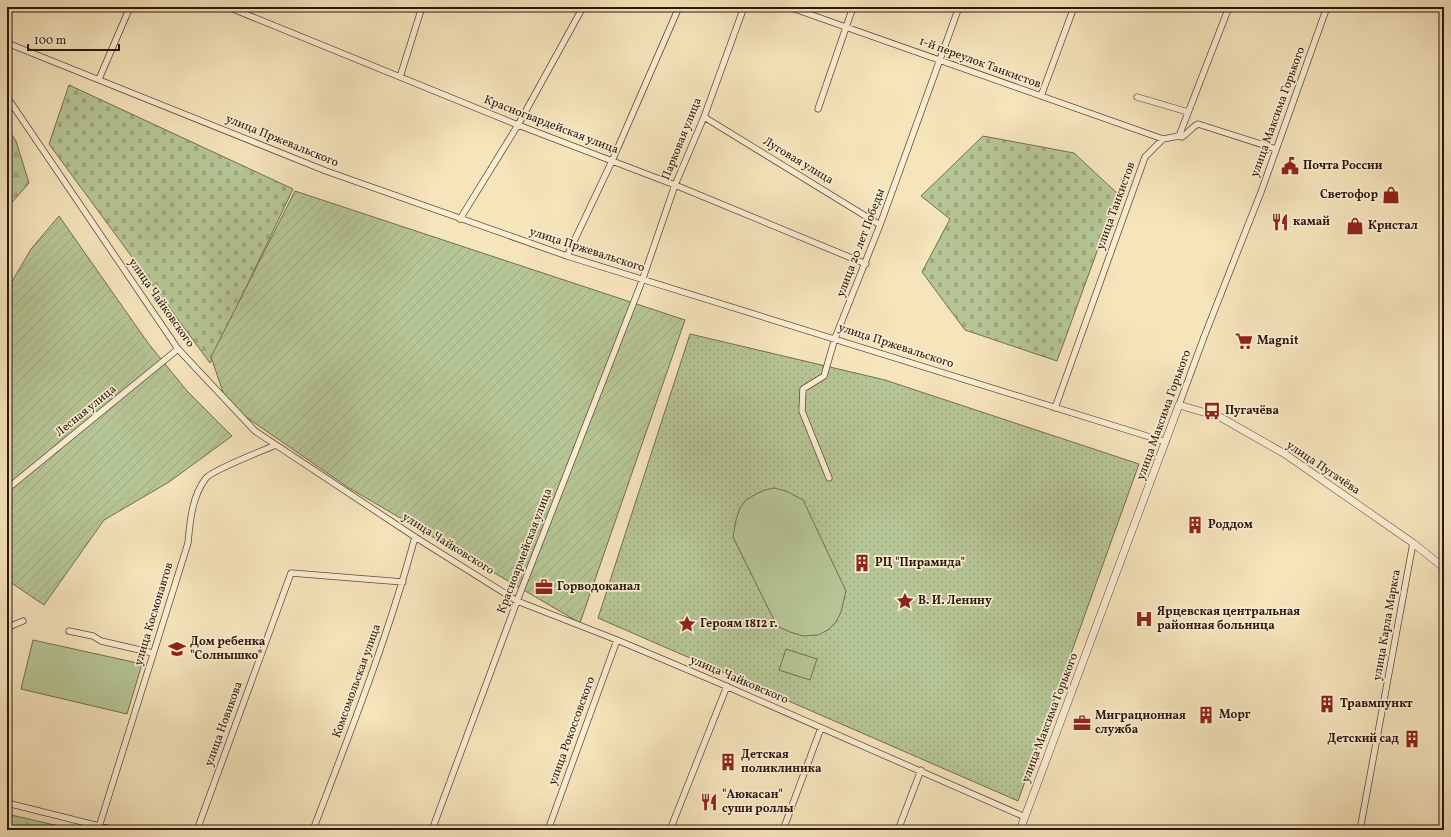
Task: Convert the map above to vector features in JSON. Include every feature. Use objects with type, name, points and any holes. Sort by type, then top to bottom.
[{"type":"street","points":[[99,80],[130,7]]},
{"type":"street","name":"Красногвардейская улица","points":[[228,7],[518,125],[675,185],[866,264]]},
{"type":"street","points":[[400,78],[422,7]]},
{"type":"street","points":[[460,219],[518,125],[583,7]]},
{"type":"street","points":[[567,256],[612,160],[679,7]]},
{"type":"street","name":"Парковая улица","points":[[642,280],[675,185],[704,117],[744,7]]},
{"type":"street","name":"1-й переулок Танкистов","points":[[789,7],[1163,139]]},
{"type":"street","points":[[818,109],[853,7]]},
{"type":"street","name":"улица 20 лет Победы","points":[[828,478],[802,411],[803,389],[824,376],[835,338],[866,264],[959,7]]},
{"type":"street","points":[[1040,96],[1074,7]]},
{"type":"street","points":[[1177,136],[1179,136],[1229,7]]},
{"type":"street","name":"улица Максима Горького","points":[[1020,830],[1276,149],[1327,7]]},
{"type":"street","name":"улица Пржевальского","points":[[10,46],[326,171],[567,256],[1166,442]]},
{"type":"street","points":[[1138,96],[1188,112]]},
{"type":"street","name":"улица Чайковского","points":[[7,97],[178,349],[255,431],[415,537],[517,601],[617,640],[727,686],[1025,817]]},
{"type":"street","name":"Луговая улица","points":[[704,117],[880,225]]},
{"type":"street","points":[[1163,139],[1177,136],[1182,137],[1198,124],[1276,149]]},
{"type":"street","name":"улица Танкистов","points":[[1055,408],[1145,157],[1163,139]]},
{"type":"street","name":"Красноармейская улица","points":[[432,830],[517,601],[642,280]]},
{"type":"street","name":"Лесная улица","points":[[7,489],[178,349]]},
{"type":"street","name":"улица Пугачёва","points":[[1179,405],[1220,418],[1285,454],[1413,543],[1444,568]]},
{"type":"street","name":"улица Космонавтов","points":[[98,828],[188,543],[190,518],[197,493],[207,477],[224,467],[276,445]]},
{"type":"street","name":"Комсомольская улица","points":[[313,830],[358,713],[403,582],[415,537]]},
{"type":"street","name":"улица Карла Маркса","points":[[1360,830],[1413,543]]},
{"type":"street","name":"улица Новикова","points":[[197,830],[291,573],[403,582]]},
{"type":"street","points":[[7,630],[11,626],[23,621]]},
{"type":"street","points":[[69,631],[93,636],[101,641],[153,653]]},
{"type":"street","name":"улица Рокоссовского","points":[[548,830],[617,640]]},
{"type":"street","points":[[670,830],[727,686]]},
{"type":"street","points":[[783,830],[821,728]]},
{"type":"street","points":[[898,830],[920,770]]},
{"type":"street","points":[[7,803],[98,828],[114,830]]},
{"type":"green space","points":[[69,85],[293,189],[210,363],[49,144]]},
{"type":"green space","points":[[7,128],[16,141],[29,183],[7,208]]},
{"type":"green space","points":[[983,136],[1074,153],[1118,194],[1057,361],[965,330],[922,272],[950,219],[921,196]]},
{"type":"green space","points":[[295,191],[685,320],[580,623],[349,488],[227,404],[211,357]]},
{"type":"green space","points":[[59,216],[148,343],[187,391],[232,436],[169,482],[104,520],[44,605],[7,580],[7,290],[31,249]]},
{"type":"green space","points":[[690,334],[885,380],[1139,464],[1018,801],[598,618]]},
{"type":"green space","points":[[774,488],[786,491],[803,500],[846,591],[841,612],[836,622],[828,630],[818,635],[803,636],[777,626],[733,537],[740,508],[746,500],[765,490]]},
{"type":"green space","points":[[33,640],[142,664],[127,714],[21,689]]},
{"type":"green space","points":[[786,649],[817,659],[810,680],[779,670]]},
{"type":"green space","points":[[7,814],[76,830],[7,830]]},
{"type":"place","name":"Почта России","points":[[1290,166]]},
{"type":"place","name":"Светофор","points":[[1391,195]]},
{"type":"place","name":"камай","points":[[1280,222]]},
{"type":"place","name":"Кристал","points":[[1355,226]]},
{"type":"place","name":"Magnit","points":[[1244,341]]},
{"type":"place","name":"Пугачёва","points":[[1212,411]]},
{"type":"place","name":"Роддом","points":[[1195,525]]},
{"type":"place","name":"РЦ \"Пирамида\"","points":[[862,563]]},
{"type":"place","name":"Горводоканал","points":[[544,587]]},
{"type":"place","name":"В. И. Ленину","points":[[905,601]]},
{"type":"place","name":"Ярцевская центральная районная больница","points":[[1144,619]]},
{"type":"place","name":"Героям 1812 г.","points":[[687,624]]},
{"type":"place","name":"Дом ребенка \"Солнышко\"","points":[[177,649]]},
{"type":"place","name":"Травмпункт","points":[[1327,704]]},
{"type":"place","name":"Морг","points":[[1206,715]]},
{"type":"place","name":"Миграционная служба","points":[[1082,723]]},
{"type":"place","name":"Детский сад","points":[[1412,739]]},
{"type":"place","name":"Детская поликлиника","points":[[728,762]]},
{"type":"place","name":"\"Аюкасан\" суши роллы","points":[[709,802]]}]
